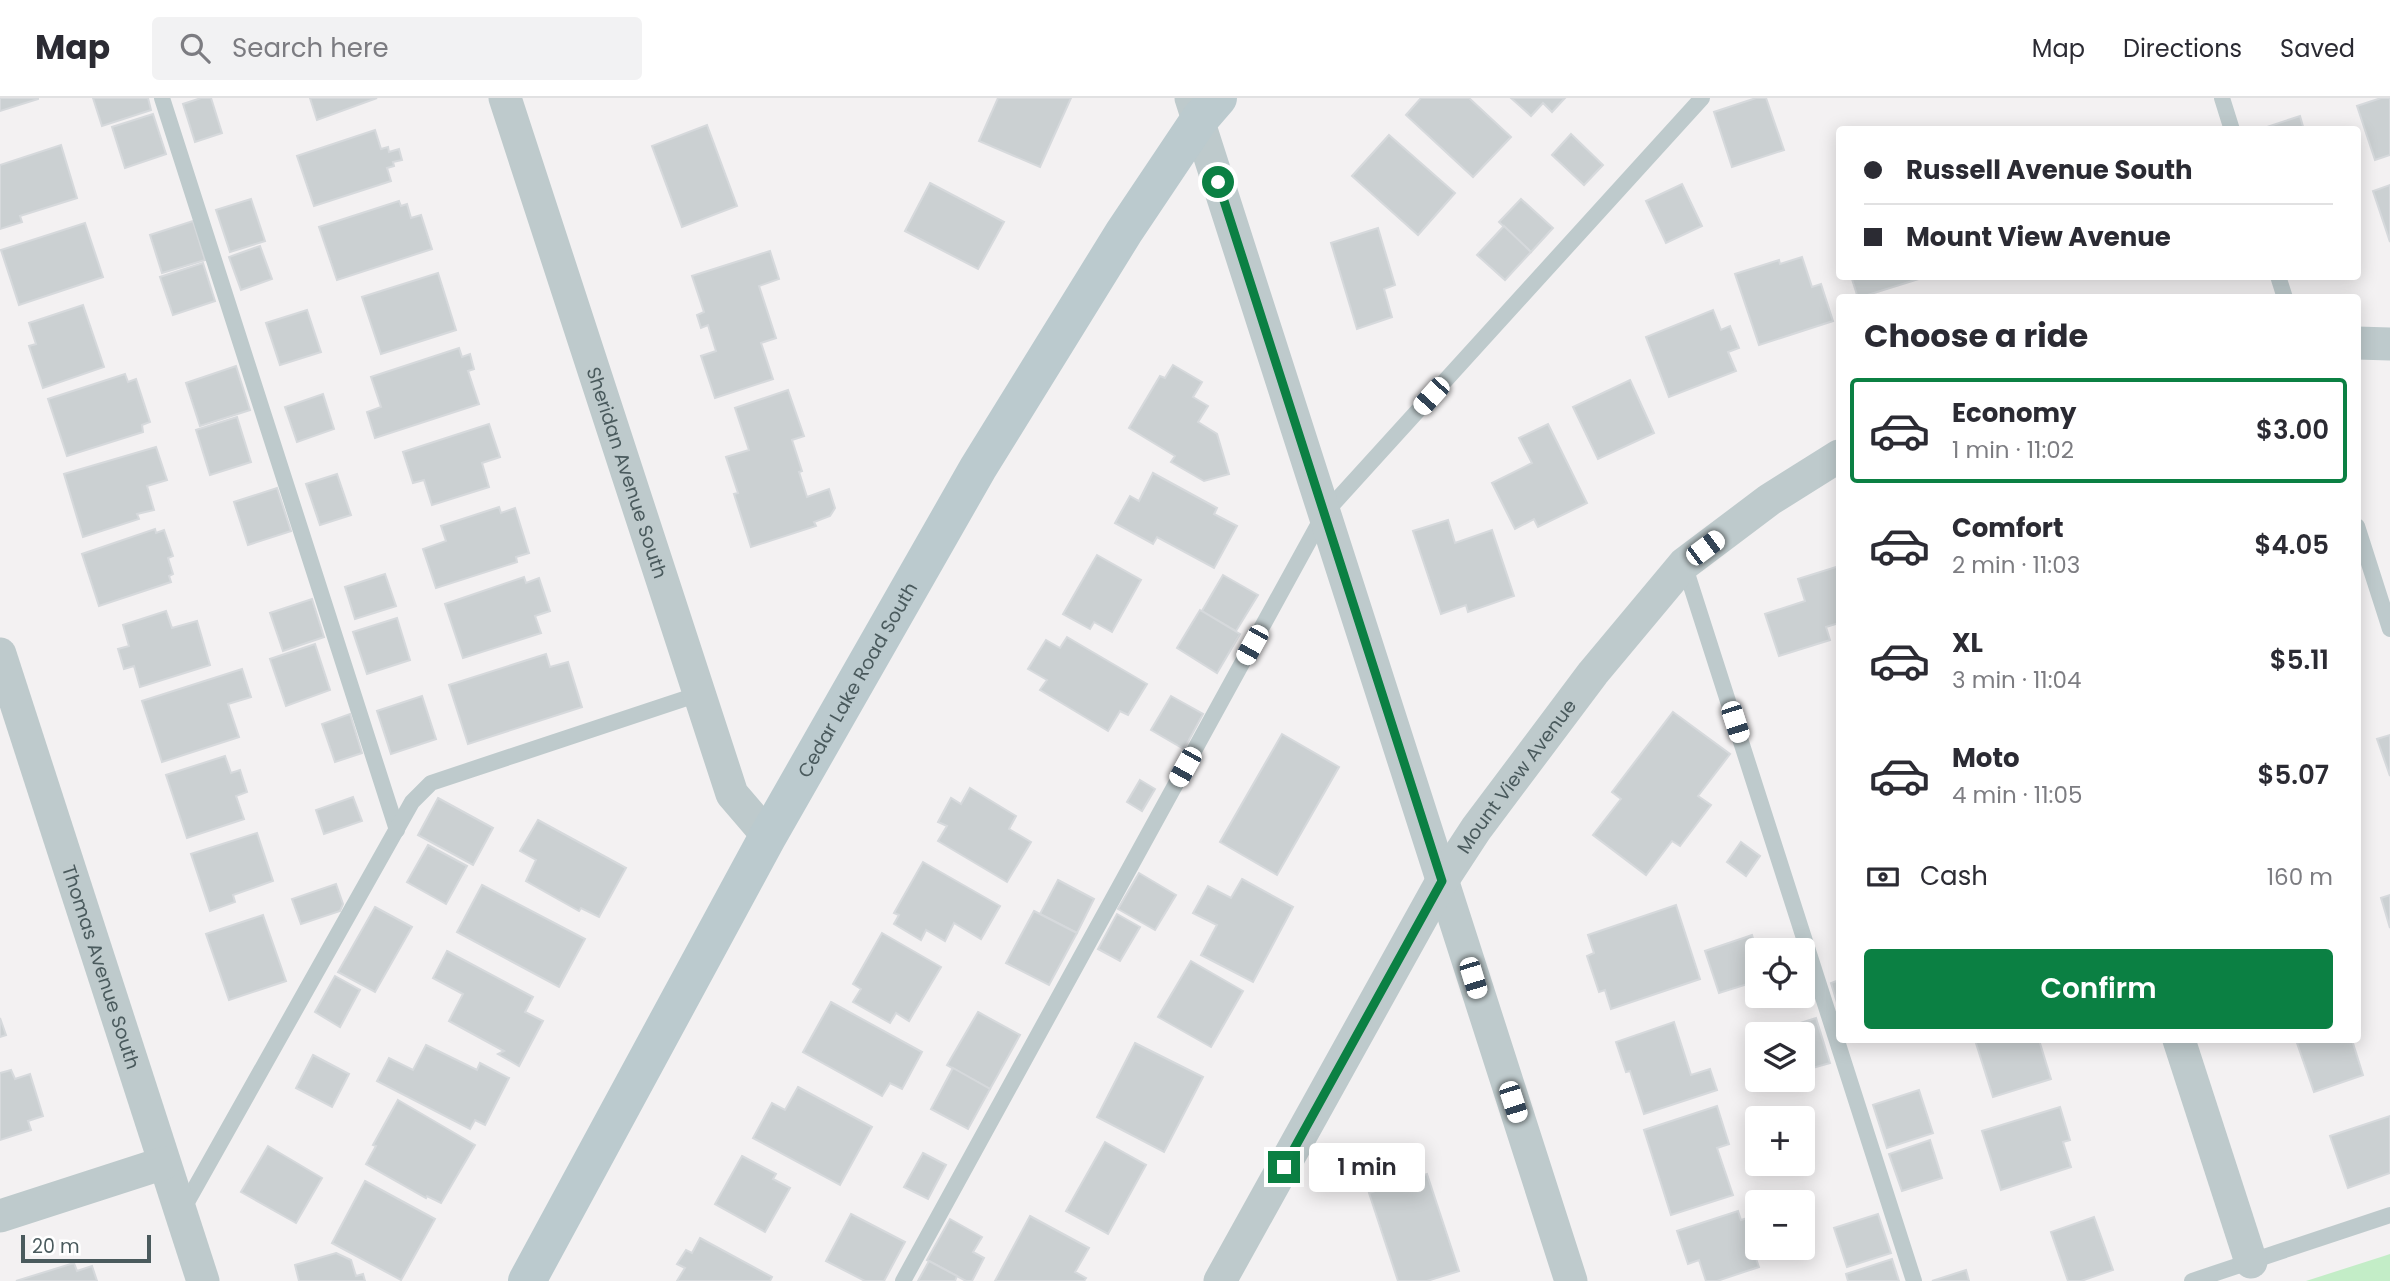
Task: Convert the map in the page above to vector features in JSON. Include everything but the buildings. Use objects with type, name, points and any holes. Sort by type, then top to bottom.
[{"type":"street","name":"Sheridan Avenue South","points":[[505,98],[732,794],[768,836]]},
{"type":"street","points":[[1203,105],[1324,514],[1571,1281]]},
{"type":"street","name":"Cedar Lake Road South","points":[[527,1281],[768,836],[978,468],[1203,105]]},
{"type":"street","points":[[2361,343],[2390,344]]},
{"type":"street","name":"Mount View Avenue","points":[[1220,1281],[1442,881],[1476,829],[1592,673],[1684,564],[1769,500],[1836,458]]},
{"type":"street","name":"Thomas Avenue South","points":[[0,654],[203,1281]]},
{"type":"street","points":[[2180,1043],[2251,1262]]},
{"type":"street","points":[[0,1216],[164,1163]]},
{"type":"lane","points":[[162,98],[397,830]]},
{"type":"lane","points":[[903,1281],[1324,514],[1702,98]]},
{"type":"lane","points":[[2222,98],[2231,126]]},
{"type":"lane","points":[[2361,538],[2390,629]]},
{"type":"lane","points":[[1684,564],[1836,1038]]},
{"type":"lane","points":[[181,1213],[412,802],[430,783],[699,694]]},
{"type":"lane","points":[[1838,1043],[1914,1281]]},
{"type":"lane","points":[[2192,1281],[2390,1215]]},
{"type":"green space","points":[[2390,1254],[2390,1281],[2306,1281],[2384,1256]]},
{"type":"route","points":[[1218,182],[1442,881],[1284,1167]]}]
